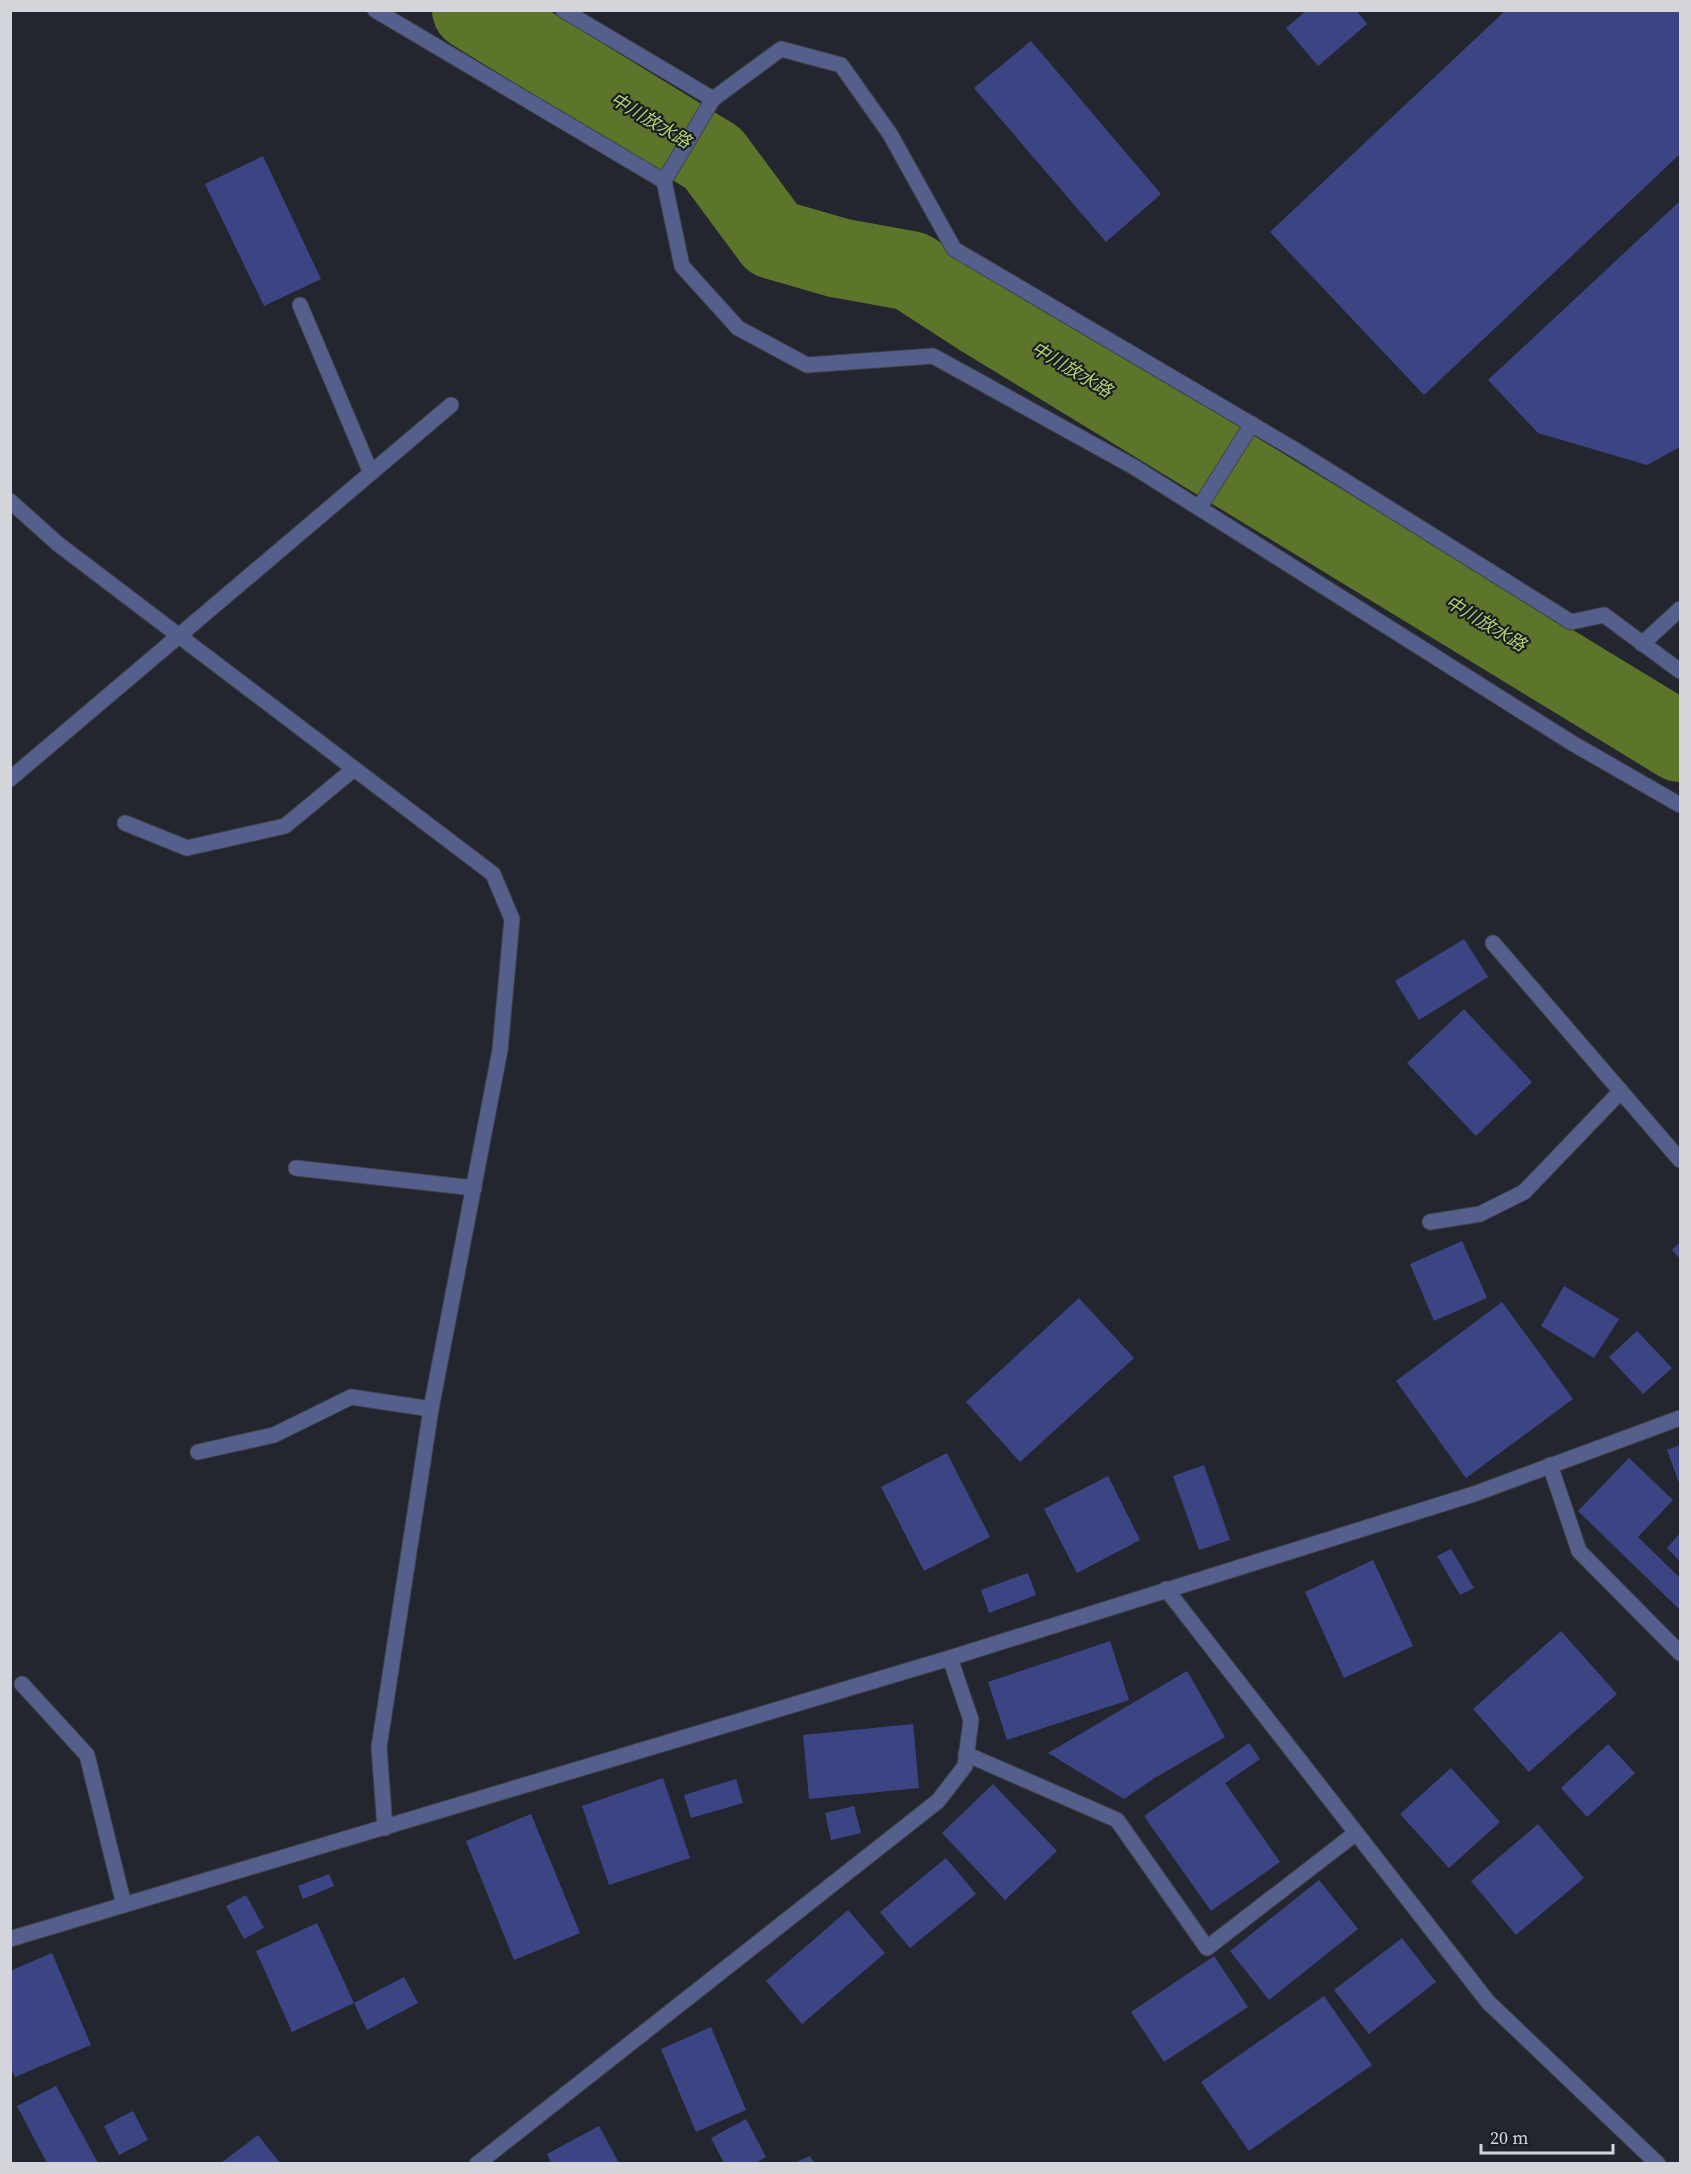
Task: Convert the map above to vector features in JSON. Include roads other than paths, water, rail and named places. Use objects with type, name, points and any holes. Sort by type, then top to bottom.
[{"type":"street","points":[[375,10],[664,181]]},
{"type":"street","points":[[563,10],[713,99]]},
{"type":"street","points":[[1680,671],[1604,615],[1571,622],[1251,426],[954,249],[890,134],[842,65],[781,49],[713,99],[664,181],[682,266],[738,328],[807,365],[933,356],[1134,467],[1572,743],[1680,805]]},
{"type":"street","points":[[300,304],[371,473]]},
{"type":"street","points":[[10,779],[451,405]]},
{"type":"street","points":[[1200,507],[1251,426]]},
{"type":"street","points":[[10,501],[58,544],[494,874],[512,919],[500,1050],[431,1409],[380,1747],[385,1828]]},
{"type":"street","points":[[1642,644],[1680,609]]},
{"type":"street","points":[[125,823],[187,848],[285,826],[354,769]]},
{"type":"street","points":[[1493,943],[1680,1160]]},
{"type":"street","points":[[1430,1222],[1479,1214],[1524,1192],[1621,1091]]},
{"type":"street","points":[[296,1168],[474,1188]]},
{"type":"street","points":[[198,1452],[274,1435],[351,1397],[431,1409]]},
{"type":"street","points":[[10,1939],[950,1658],[1474,1494],[1680,1418]]},
{"type":"street","points":[[1550,1465],[1580,1551],[1680,1653]]},
{"type":"street","points":[[1166,1589],[1488,2002],[1658,2163]]},
{"type":"street","points":[[477,2163],[938,1801],[965,1766],[971,1720],[950,1658]]},
{"type":"street","points":[[22,1684],[87,1755],[124,1905]]},
{"type":"street","points":[[966,1754],[1117,1821],[1207,1948],[1356,1833]]},
{"type":"waterway","name":"中川放水路","points":[[472,10],[713,158],[773,239],[839,258],[911,271],[979,315],[1680,742]]}]
